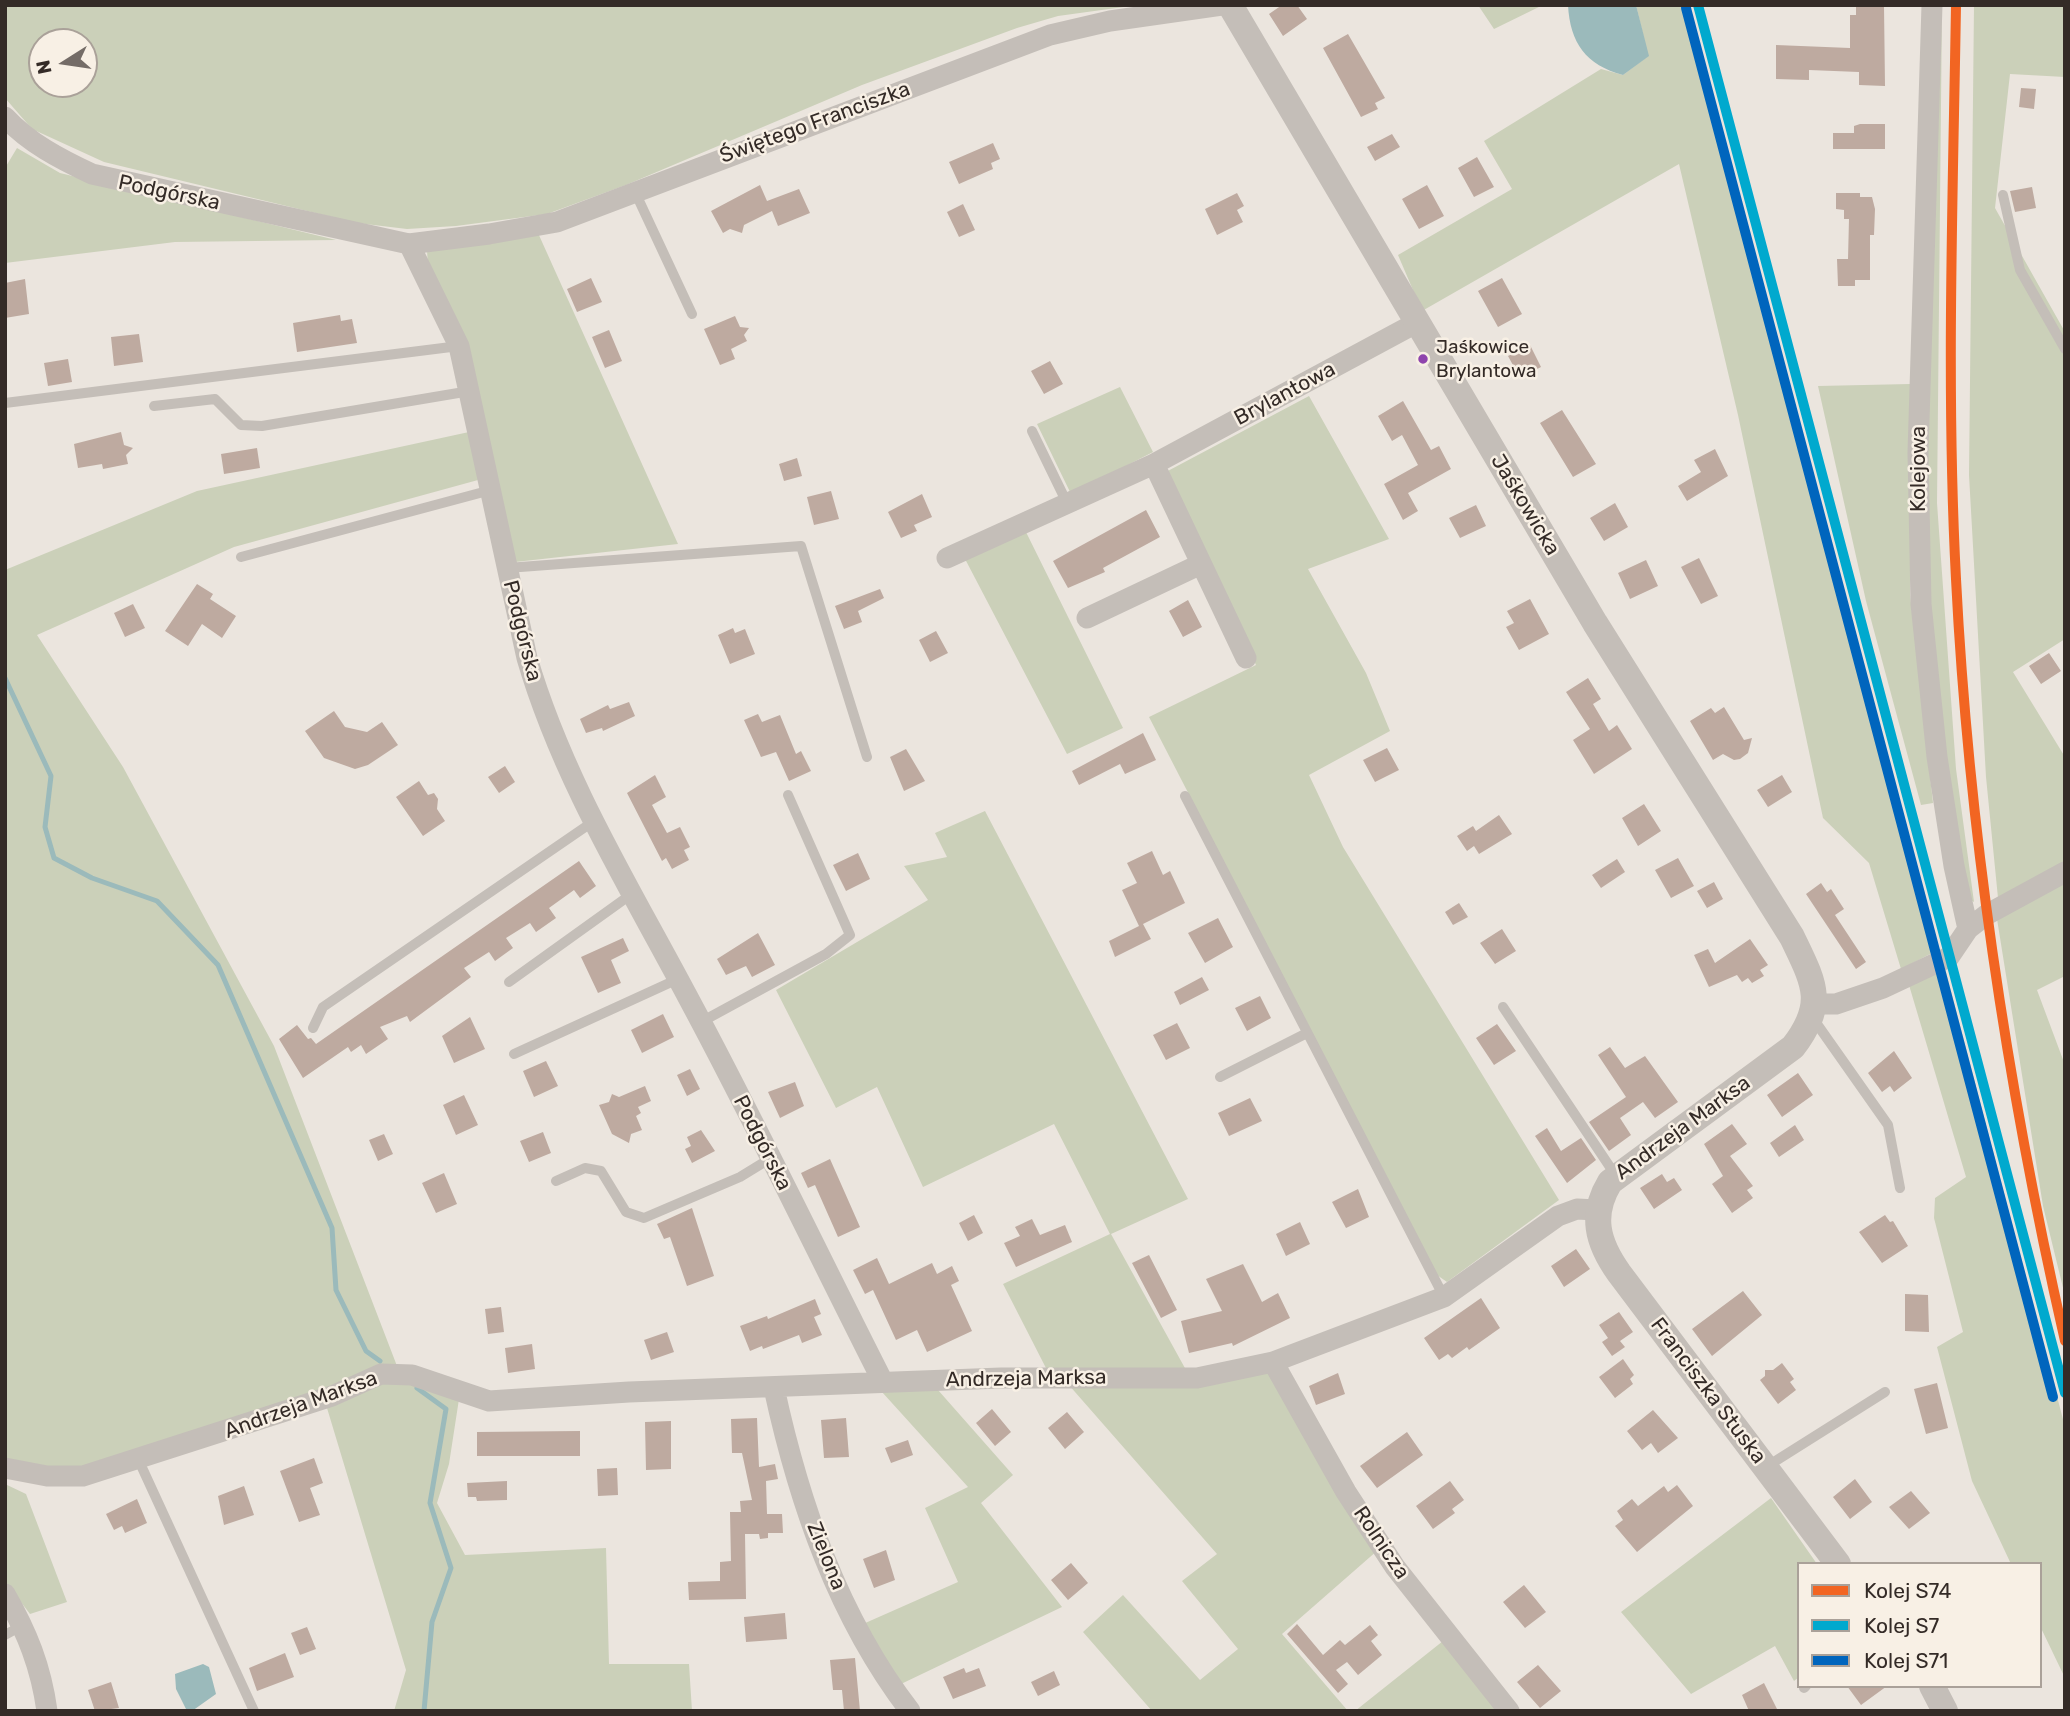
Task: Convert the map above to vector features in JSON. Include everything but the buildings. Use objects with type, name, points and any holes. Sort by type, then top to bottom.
[{"type":"street","name":"Świętego Franciszka","points":[[409,244],[557,222],[1050,35],[1110,21],[1222,5]]},
{"type":"street","name":"Jaśkowicka","points":[[1230,5],[1595,623],[1792,937],[1812,979],[1813,1010]]},
{"type":"street","name":"Kolejowa","points":[[1932,5],[1919,438],[1921,604],[1939,771],[1954,866],[1968,929]]},
{"type":"street","name":"Podgórska","points":[[5,117],[19,132],[57,157],[92,174],[409,244],[459,346],[507,568],[542,709],[594,821],[701,1022],[883,1382]]},
{"type":"street","name":"Brylantowa","points":[[947,558],[1154,464],[1416,323]]},
{"type":"street","points":[[1154,464],[1246,658]]},
{"type":"street","points":[[1087,618],[1202,564]]},
{"type":"street","points":[[1813,1010],[1883,988],[1949,957],[1968,929],[1986,915],[2065,872]]},
{"type":"street","name":"Andrzeja Marksa","points":[[5,1468],[47,1476],[83,1476],[139,1461],[332,1396],[381,1374],[412,1375],[489,1401],[629,1392],[883,1382],[1196,1378],[1273,1362],[1444,1297],[1558,1216],[1577,1209],[1597,1210],[1604,1191],[1616,1176],[1793,1047],[1813,1010]]},
{"type":"street","name":"Franciszka Stuska","points":[[1597,1210],[1600,1243],[1609,1258],[1837,1562]]},
{"type":"street","name":"Rolnicza","points":[[1273,1362],[1346,1492],[1395,1567],[1509,1711]]},
{"type":"street","name":"Zielona","points":[[774,1388],[819,1549],[857,1627],[910,1711]]},
{"type":"street","points":[[5,1594],[14,1630],[42,1676],[47,1711]]},
{"type":"street","points":[[1933,1688],[1945,1711]]},
{"type":"lane","points":[[635,192],[692,314]]},
{"type":"lane","points":[[2003,195],[2020,270],[2065,349]]},
{"type":"lane","points":[[5,403],[459,346]]},
{"type":"lane","points":[[154,406],[215,399],[241,425],[262,426],[470,391]]},
{"type":"lane","points":[[1032,431],[1067,503]]},
{"type":"lane","points":[[241,557],[491,490]]},
{"type":"lane","points":[[507,568],[801,546],[867,757]]},
{"type":"lane","points":[[701,1022],[826,954],[850,935],[788,796]]},
{"type":"lane","points":[[1185,796],[1444,1297]]},
{"type":"lane","points":[[313,1028],[323,1007],[594,821]]},
{"type":"lane","points":[[509,982],[634,893]]},
{"type":"lane","points":[[514,1054],[678,979]]},
{"type":"lane","points":[[1503,1007],[1616,1176]]},
{"type":"lane","points":[[1813,1010],[1888,1125],[1900,1188]]},
{"type":"lane","points":[[1220,1077],[1307,1033]]},
{"type":"lane","points":[[556,1181],[585,1168],[601,1171],[626,1212],[644,1218],[740,1177],[771,1158]]},
{"type":"lane","points":[[1766,1467],[1885,1392]]},
{"type":"lane","points":[[139,1461],[254,1711]]},
{"type":"green space","points":[[5,5],[1138,5],[1058,16],[1017,28],[862,85],[626,185],[547,214],[456,226],[407,229],[357,223],[104,162],[32,129],[5,98]]},
{"type":"green space","points":[[1478,5],[1543,5],[1494,29]]},
{"type":"green space","points":[[1636,5],[1683,5],[1936,951],[1901,969],[1869,863],[1823,818],[1738,415],[1679,164],[1422,311],[1398,255],[1512,189],[1484,141],[1601,69],[1623,75],[1648,56]]},
{"type":"green space","points":[[1942,5],[1937,503],[1956,769],[1974,902],[1967,898],[1944,763],[1924,552]]},
{"type":"green space","points":[[1974,5],[2065,5],[2065,77],[2010,74],[1995,208],[2065,332],[2065,639],[2013,672],[2065,757],[2065,867],[1998,898],[1986,777],[1969,475]]},
{"type":"green space","points":[[17,148],[60,173],[336,240],[175,242],[5,263],[5,168]]},
{"type":"green space","points":[[538,233],[678,544],[515,562],[428,268],[427,250]]},
{"type":"green space","points":[[1910,384],[1910,594],[1933,803],[1921,805],[1866,601],[1818,386]]},
{"type":"green space","points":[[1120,387],[1153,452],[1071,494],[1037,424]]},
{"type":"green space","points":[[1309,396],[1389,539],[1308,569],[1366,673],[1390,731],[1309,775],[1343,847],[1559,1200],[1447,1282],[1437,1275],[1149,717],[1256,665],[1164,473]]},
{"type":"green space","points":[[469,432],[478,480],[234,547],[37,635],[123,767],[274,1046],[397,1366],[79,1476],[5,1468],[5,570],[197,491]]},
{"type":"green space","points":[[1024,528],[1123,728],[1067,754],[964,557]]},
{"type":"green space","points":[[985,811],[1188,1199],[1111,1234],[1186,1370],[1048,1372],[1003,1284],[1110,1234],[1054,1124],[923,1187],[877,1087],[836,1108],[776,990],[928,900],[904,866],[947,857],[935,833]]},
{"type":"green space","points":[[2065,880],[2065,976],[2037,990],[2065,1065],[2065,1296],[2043,1206],[1997,919]]},
{"type":"green space","points":[[1945,968],[2065,1427],[2065,1678],[2042,1630],[2042,1562],[2010,1562],[1972,1481],[1937,1347],[1963,1332],[1934,1218],[1935,1198],[1966,1177],[1909,985]]},
{"type":"green space","points":[[1269,1371],[1378,1550],[1282,1634],[1348,1711],[1152,1711],[1083,1632],[1123,1595],[1200,1680],[1238,1649],[1182,1581],[1217,1554],[1068,1384]]},
{"type":"green space","points":[[385,1382],[416,1385],[459,1399],[449,1464],[437,1503],[465,1555],[606,1548],[609,1664],[689,1664],[692,1711],[394,1711],[406,1670],[327,1408]]},
{"type":"green space","points":[[938,1390],[1013,1475],[981,1503],[1062,1607],[901,1684],[863,1624],[958,1582],[925,1508],[968,1487],[882,1392]]},
{"type":"green space","points":[[5,1484],[26,1494],[67,1602],[30,1614],[5,1581]]},
{"type":"green space","points":[[1771,1498],[1816,1562],[1797,1562],[1797,1679],[1794,1681],[1775,1646],[1691,1694],[1621,1612]]},
{"type":"green space","points":[[1443,1641],[1501,1711],[1355,1711]]},
{"type":"water","points":[[1568,5],[1636,5],[1649,56],[1623,75],[1599,65],[1582,51],[1572,31]]},
{"type":"water","points":[[203,1664],[209,1667],[216,1694],[192,1711],[187,1711],[176,1689],[175,1674]]},
{"type":"waterway","points":[[5,678],[51,776],[45,827],[54,858],[92,878],[157,901],[218,965],[332,1228],[336,1290],[366,1351],[380,1361]]},
{"type":"waterway","points":[[417,1388],[446,1409],[430,1503],[451,1568],[432,1622],[424,1711]]},
{"type":"rail line","name":"S7","points":[[1698,5],[2065,1393]]},
{"type":"rail line","name":"S74","points":[[1956,5],[1951,436],[1962,675],[1970,771],[1994,963],[2026,1153],[2065,1341]]},
{"type":"rail line","name":"S71","points":[[1686,8],[2053,1397]]},
{"type":"place","name":"Jaśkowice Brylantowa","points":[[1423,359]]}]
